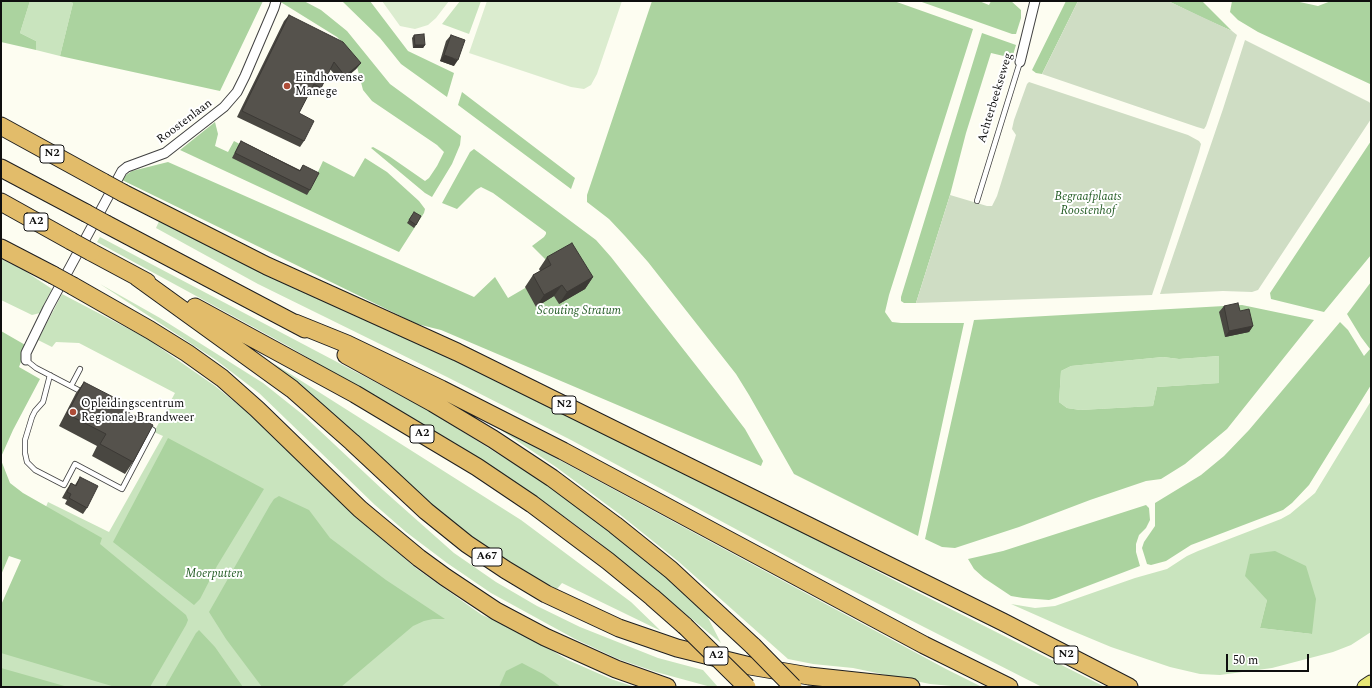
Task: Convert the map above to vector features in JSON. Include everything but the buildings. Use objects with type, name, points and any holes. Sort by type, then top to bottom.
[{"type":"highway","name":"N2","points":[[1,126],[123,193],[267,266],[464,355],[1003,622],[1129,687]]},
{"type":"highway","name":"A2","points":[[1,168],[295,323],[350,357],[440,407],[493,439],[552,478],[615,525],[671,570],[753,646],[793,687]]},
{"type":"highway","name":"A2","points":[[1,202],[136,277],[257,340],[348,390],[477,467],[532,504],[608,561],[685,626],[747,687]]},
{"type":"highway","points":[[1,248],[73,286],[150,330],[222,378],[257,409],[360,509],[419,558],[496,611],[545,637],[616,669],[667,687]]},
{"type":"highway","name":"A67","points":[[136,277],[292,389],[341,431],[426,511],[467,544],[546,594],[619,628],[677,648],[765,668],[809,676],[911,687]]},
{"type":"highway","points":[[295,323],[347,344],[550,444],[924,646],[1009,687]]},
{"type":"main road","points":[[1365,687],[1371,682]]},
{"type":"street","name":"Roostenlaan","points":[[26,360],[26,353],[40,324],[122,171],[127,166],[165,153],[224,108],[237,92],[245,76],[276,1]]},
{"type":"street","name":"Achterbeekseweg","points":[[1020,62],[1035,1]]},
{"type":"lane","name":"Achterbeekseweg","points":[[977,201],[1020,62]]},
{"type":"lane","points":[[26,360],[36,368],[91,397]]},
{"type":"lane","points":[[70,386],[80,369]]},
{"type":"lane","points":[[50,375],[43,402],[35,411],[24,440],[27,462],[35,470],[64,485],[75,464],[122,489],[153,430],[139,422]]},
{"type":"green space","points":[[1,1],[30,1],[20,33],[36,41],[36,50],[1,42]]},
{"type":"green space","points":[[30,1],[67,1],[73,3],[60,56],[36,50],[36,41],[20,33]]},
{"type":"green space","points":[[67,1],[263,1],[220,91],[60,56],[73,3]]},
{"type":"green space","points":[[279,1],[304,1],[321,10],[347,31],[390,84],[461,136],[460,145],[452,164],[432,197],[425,193],[371,148],[373,147],[389,156],[425,181],[429,178],[437,166],[444,152],[437,145],[372,101],[363,90],[356,63],[344,44],[337,37]]},
{"type":"green space","points":[[342,1],[370,1],[408,51],[454,73],[447,97],[401,64],[380,38]]},
{"type":"green space","points":[[382,1],[449,1],[436,18],[428,25],[415,29],[400,26]]},
{"type":"green space","points":[[460,1],[481,1],[469,34],[442,24]]},
{"type":"green space","points":[[487,1],[622,1],[597,74],[591,85],[584,89],[571,87],[469,53]]},
{"type":"green space","points":[[652,1],[894,1],[973,29],[889,295],[885,312],[892,322],[964,323],[918,536],[794,474],[736,374],[648,262],[609,219],[587,202],[587,195]]},
{"type":"green space","points":[[919,1],[979,1],[989,5],[991,1],[1011,1],[1021,10],[1021,18],[1016,34],[1012,34]]},
{"type":"green space","points":[[1066,1],[1078,1],[1042,74],[1036,73],[1032,70]]},
{"type":"green space","points":[[1078,1],[1168,1],[1232,31],[1237,35],[1204,129],[1042,74]]},
{"type":"green space","points":[[1168,1],[1202,1],[1232,31],[1203,18]]},
{"type":"green space","points":[[1232,1],[1295,1],[1318,6],[1331,1],[1371,1],[1370,84],[1258,32],[1238,20],[1230,12]]},
{"type":"green space","points":[[982,33],[1016,45],[1012,58],[991,53],[966,133],[950,195],[916,303],[904,303],[901,301],[901,297]]},
{"type":"green space","points":[[1245,40],[1369,102],[1371,104],[1371,119],[1258,290],[1252,292],[1223,291],[1160,294],[1223,109]]},
{"type":"green space","name":"Begraafplaats Roostenhof","points":[[1029,82],[1188,135],[1199,141],[1201,144],[1152,295],[916,303],[950,195],[987,206],[992,206],[997,196],[1016,135],[1012,129],[1014,120]]},
{"type":"green space","points":[[462,92],[575,178],[571,189],[458,105]]},
{"type":"green space","points":[[215,122],[218,134],[215,146],[228,152],[234,141],[310,181],[317,174],[323,161],[354,177],[365,158],[387,172],[419,201],[425,209],[424,213],[399,252],[180,150]]},
{"type":"green space","points":[[1371,141],[1371,255],[1324,312],[1271,299],[1270,293]]},
{"type":"green space","name":"Scouting Stratum","points":[[474,149],[596,240],[611,257],[745,429],[763,461],[761,466],[441,330],[417,324],[120,179],[132,171],[168,162],[474,297],[495,277],[508,298],[544,277],[550,264],[532,246],[544,237],[546,232],[493,193],[481,187],[457,209],[442,203],[470,152]]},
{"type":"green space","points":[[160,219],[456,358],[1105,687],[1042,687],[806,567],[571,440],[258,284],[156,228]]},
{"type":"green space","points":[[100,237],[428,410],[546,484],[609,530],[703,608],[721,643],[595,539],[539,498],[419,423],[288,346],[97,242]]},
{"type":"green space","points":[[1,259],[25,271],[52,289],[40,313],[32,315],[1,300]]},
{"type":"green space","points":[[1371,282],[1371,385],[1309,485],[1283,510],[1191,545],[1166,561],[1151,565],[1147,564],[1142,548],[1144,542],[1155,526],[1155,503],[1201,475],[1224,456],[1249,430],[1340,322],[1348,330],[1364,356],[1370,349],[1347,314]]},
{"type":"green space","points":[[100,284],[160,318],[263,383],[302,414],[383,490],[454,553],[496,582],[537,606],[580,627],[658,658],[703,670],[718,687],[711,687],[656,672],[618,659],[575,639],[491,593],[447,563],[406,532],[375,505],[259,393],[216,360]]},
{"type":"green space","name":"Moerputten","points":[[62,294],[146,338],[215,386],[252,416],[383,540],[417,569],[482,615],[517,630],[568,660],[611,679],[635,687],[1,687],[1,613],[48,502],[109,532],[163,436],[154,432],[175,393],[79,343],[56,342],[52,347],[38,340]]},
{"type":"green space","points":[[1242,305],[1314,320],[1227,429],[1185,464],[1161,479],[1146,481],[1090,500],[1019,527],[955,548],[942,547],[925,539],[974,320]],"holes":[[[1219,356],[1219,383],[1157,387],[1153,406],[1080,410],[1067,408],[1059,402],[1061,371],[1071,366],[1163,357],[1179,359]]]},
{"type":"green space","points":[[1,331],[27,346],[19,367],[40,379],[13,430],[1,457]]},
{"type":"green space","points":[[1219,356],[1219,383],[1157,387],[1153,406],[1080,410],[1067,408],[1059,402],[1061,371],[1071,366],[1163,357],[1179,359]]},
{"type":"green space","points":[[273,363],[521,520],[631,602],[661,631],[562,583],[557,589],[508,565],[431,506],[320,402]]},
{"type":"green space","points":[[1371,401],[1371,632],[1351,645],[1333,652],[1272,668],[1220,675],[1200,674],[1170,667],[1111,647],[1011,604],[1035,608],[1055,606],[1135,578],[1167,569],[1198,551],[1281,519],[1290,514],[1315,493]],"holes":[[[1267,600],[1312,634],[1260,628]]]},
{"type":"green space","points":[[489,422],[982,687],[930,684],[853,668],[813,664],[788,659],[679,562],[618,513],[556,467]]},
{"type":"green space","points":[[168,438],[264,489],[217,566],[200,599],[194,605],[113,542]]},
{"type":"green space","points":[[1,460],[10,483],[23,493],[102,538],[100,544],[186,615],[188,620],[186,625],[150,687],[115,687],[1,653],[1,605],[21,560],[9,556],[1,575]]},
{"type":"green space","points":[[279,496],[309,510],[330,538],[386,580],[445,619],[433,619],[413,626],[341,687],[262,687],[226,639],[209,612],[270,505],[274,499]]},
{"type":"green space","points":[[1146,505],[1149,508],[1150,520],[1146,528],[1139,535],[1136,544],[1136,552],[1140,566],[1056,598],[1049,600],[1011,596],[984,578],[974,569],[968,559],[1003,551]]},
{"type":"green space","points":[[1275,551],[1306,566],[1316,599],[1312,634],[1260,628],[1267,600],[1245,576],[1250,554]]},
{"type":"green space","points":[[199,630],[215,647],[243,687],[165,687]]},
{"type":"green space","points":[[522,663],[543,674],[561,687],[499,687],[506,671]]},
{"type":"green space","points":[[1,668],[68,687],[1,687]]},
{"type":"place","name":"Eindhovense Manege","points":[[287,86]]},
{"type":"place","name":"Opleidingscentrum Regionale Brandweer","points":[[73,412]]}]
